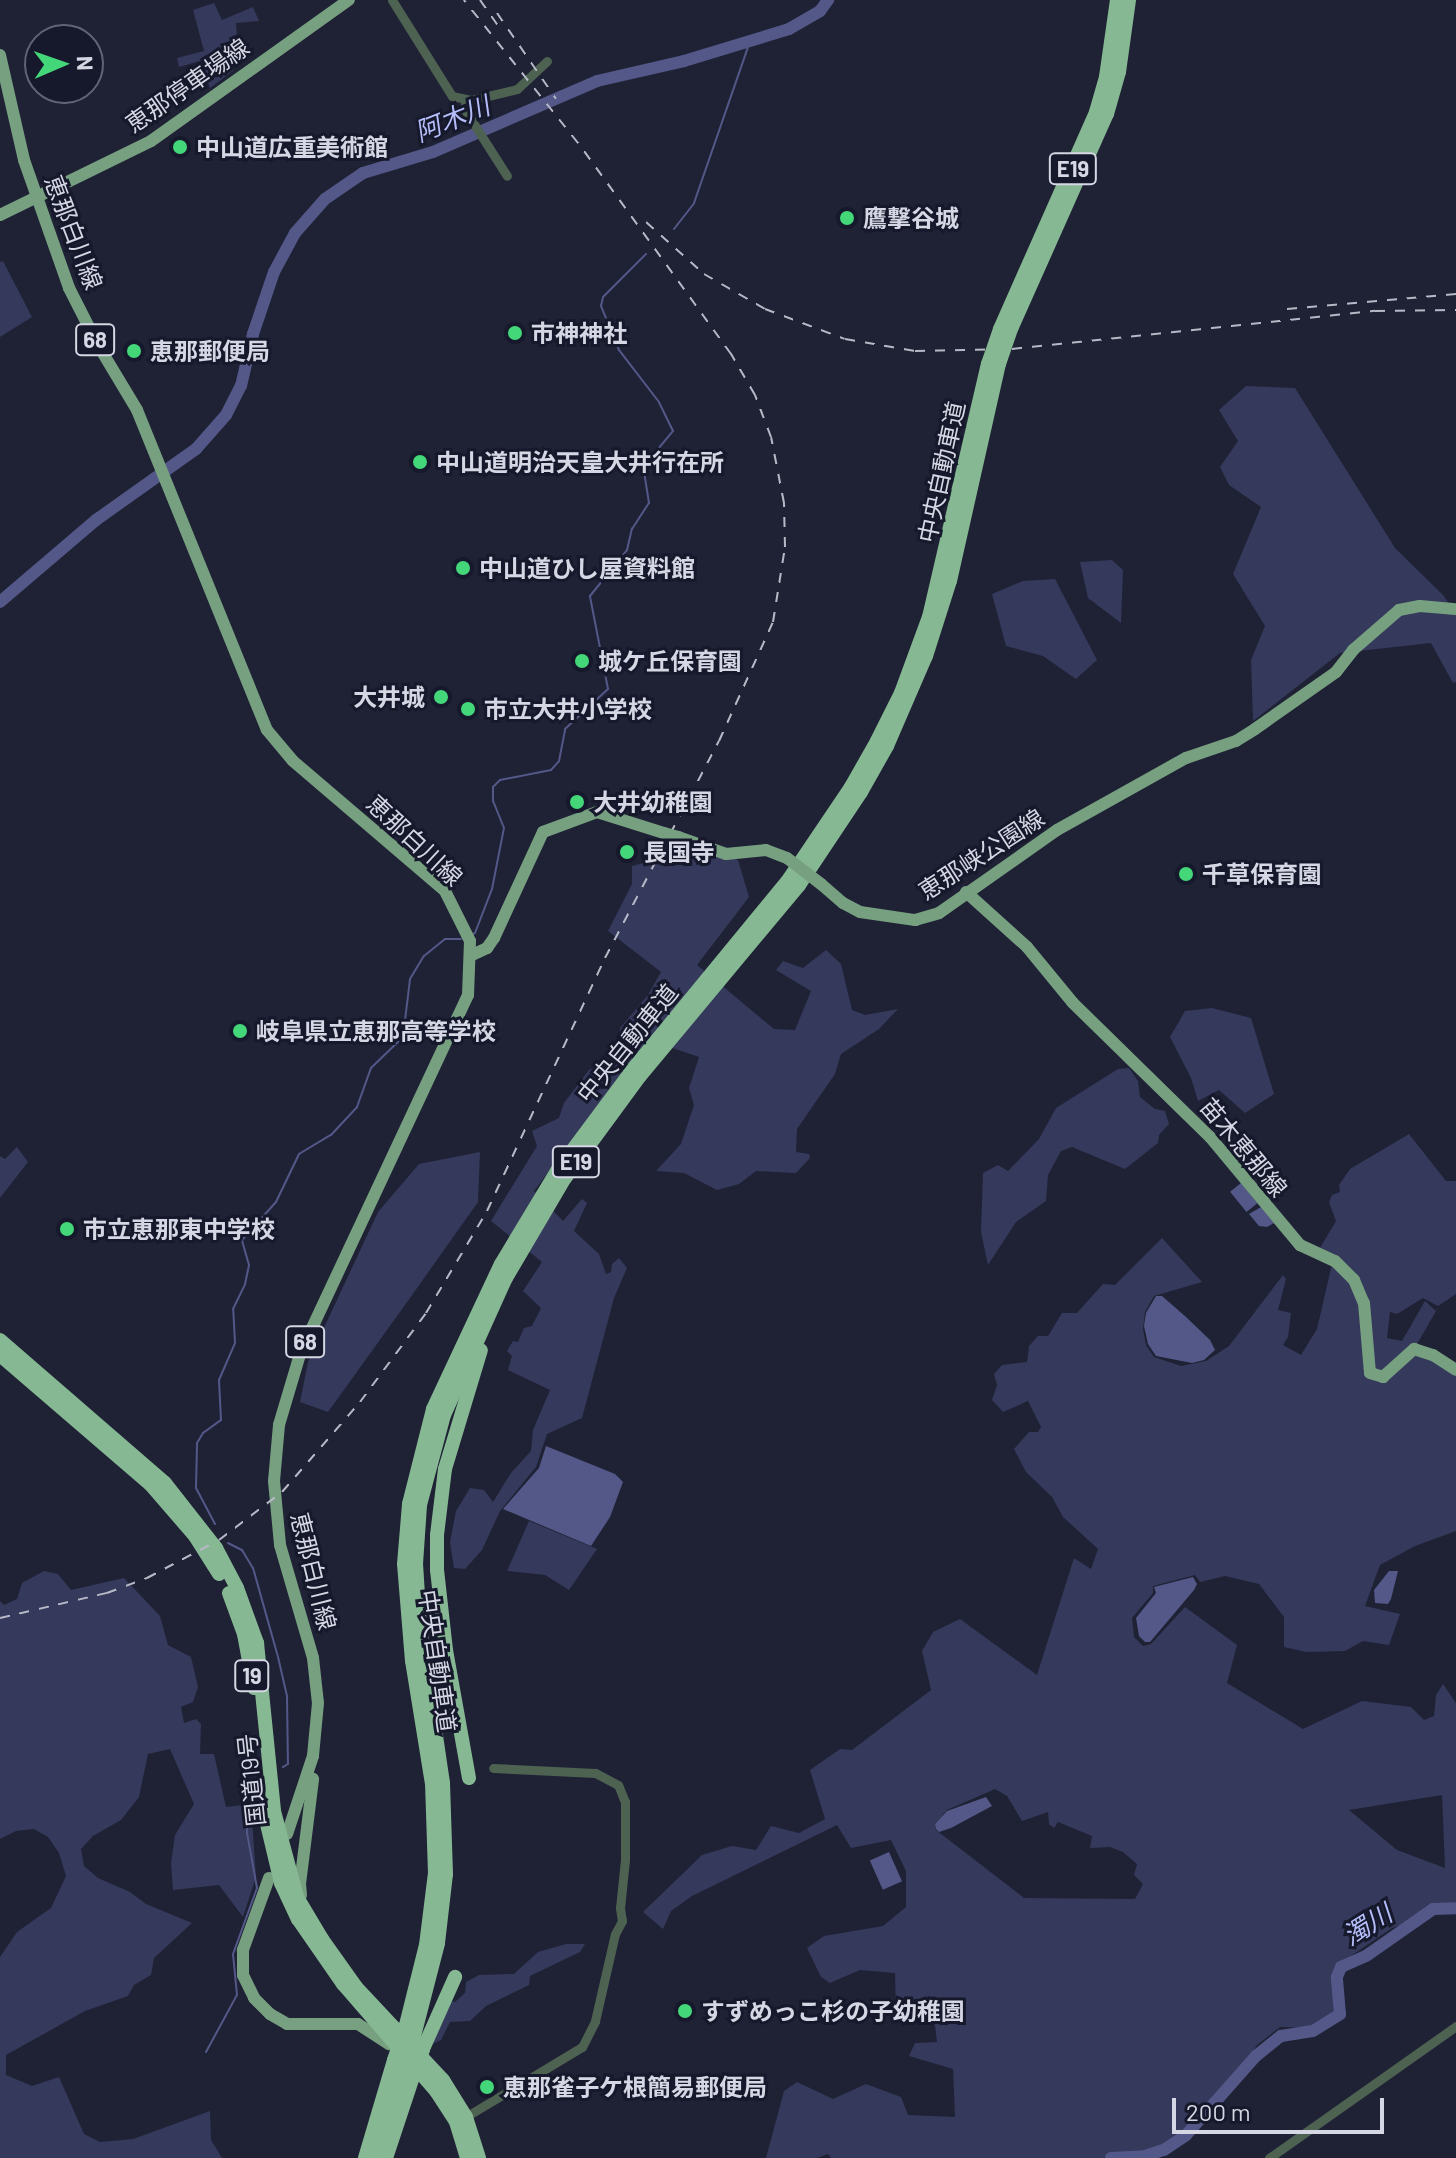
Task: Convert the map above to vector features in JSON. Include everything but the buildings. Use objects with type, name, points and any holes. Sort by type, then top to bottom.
[{"type":"highway","name":"中央自動車道","points":[[376,2158],[403,2064],[406,2025],[426,1945],[435,1873],[432,1784],[408,1629],[404,1564],[409,1504],[433,1409],[501,1264],[557,1171],[624,1079],[789,879],[823,833],[901,693],[929,617],[1006,328],[1092,123],[1106,77],[1117,0]]},
{"type":"highway","name":"中央自動車道","points":[[1006,328],[1103,125],[1119,72],[1129,0]]},
{"type":"highway","name":"中央自動車道","points":[[365,2158],[403,2064],[418,2044],[438,1943],[446,1874],[443,1783],[417,1597],[420,1505],[444,1415],[506,1278],[593,1137],[799,885],[861,792],[887,746],[921,670],[950,581],[994,364]]},
{"type":"highway","points":[[469,1778],[446,1650],[437,1570],[437,1535],[443,1480],[455,1430],[506,1278]]},
{"type":"highway","name":"国道19号","points":[[0,1340],[165,1483],[216,1548],[237,1588],[257,1643],[274,1811],[291,1881],[308,1918],[356,1987],[443,2080],[479,2158]]},
{"type":"highway","name":"国道19号","points":[[0,1355],[150,1484],[214,1564],[229,1593],[249,1656],[267,1826],[281,1883],[298,1919],[403,2064],[436,2091],[461,2120],[467,2158]]},
{"type":"highway","points":[[418,2044],[455,1977]]},
{"type":"highway","points":[[386,2158],[403,2064]]},
{"type":"main road","name":"恵那停車場線","points":[[0,215],[151,141],[349,0]]},
{"type":"main road","name":"恵那白川線","points":[[0,55],[36,200],[69,288],[98,345],[137,410],[232,652],[267,730],[293,761],[445,891],[469,936],[472,955],[468,995],[301,1351],[279,1425],[275,1456],[276,1511],[285,1565],[316,1672],[318,1719],[313,1756],[287,1834]]},
{"type":"main road","name":"恵那峡公園線","points":[[472,955],[487,948],[494,938],[543,832],[597,812],[726,854],[766,850],[787,858],[850,909],[904,920],[939,913],[1081,816],[1186,758],[1236,741],[1255,729],[1336,672],[1353,650],[1399,610],[1420,606],[1456,609]]},
{"type":"main road","name":"苗木恵那線","points":[[966,892],[1027,947],[1073,1003],[1210,1137],[1300,1245],[1335,1261],[1349,1273],[1364,1303],[1370,1373],[1383,1377],[1414,1349],[1433,1355],[1456,1370]]},
{"type":"main road","name":"68","points":[[313,1756],[315,1765],[300,1890],[335,1959]]},
{"type":"main road","points":[[269,1878],[243,1950],[246,1985],[261,2006],[278,2020],[293,2025],[365,2026],[403,2064]]},
{"type":"main road","points":[[328,2024],[350,2018],[354,2010],[343,1984]]},
{"type":"street","points":[[392,0],[452,96],[465,99],[517,89],[547,61]]},
{"type":"street","points":[[465,99],[468,114],[500,160],[507,176]]},
{"type":"street","points":[[461,2120],[582,2047],[595,2021],[615,1934],[622,1921],[625,1802],[615,1781],[595,1773],[493,1768]]},
{"type":"street","points":[[1269,2158],[1456,2026]]},
{"type":"shaded area","points":[[214,3],[222,20],[253,7],[259,21],[236,23],[237,36],[223,46],[233,71],[210,88],[200,61],[179,67],[177,58],[204,51],[193,10]]},
{"type":"shaded area","points":[[3,261],[32,317],[0,337],[0,262]]},
{"type":"shaded area","points":[[1246,386],[1295,388],[1395,548],[1443,595],[1456,614],[1456,682],[1453,683],[1431,643],[1340,653],[1253,721],[1251,660],[1265,626],[1233,574],[1261,507],[1229,485],[1220,467],[1238,441],[1219,410]]},
{"type":"shaded area","points":[[1112,560],[1123,570],[1121,623],[1088,598],[1080,562]]},
{"type":"shaded area","points":[[1055,579],[1097,660],[1076,679],[1043,656],[1006,646],[992,594],[1023,581]]},
{"type":"shaded area","points":[[662,838],[675,848],[690,846],[738,860],[749,897],[697,965],[774,1029],[795,1030],[811,991],[776,970],[783,961],[803,968],[826,950],[841,964],[852,1010],[865,1015],[898,1009],[879,1029],[841,1054],[835,1074],[797,1129],[796,1152],[809,1154],[810,1158],[796,1173],[756,1171],[739,1184],[717,1190],[684,1173],[656,1171],[681,1144],[694,1105],[689,1088],[699,1057],[649,1040],[534,1191],[563,1221],[582,1199],[587,1203],[574,1231],[599,1254],[606,1274],[611,1272],[612,1264],[619,1258],[627,1268],[614,1298],[582,1418],[547,1434],[536,1467],[500,1511],[482,1550],[465,1569],[454,1568],[450,1542],[456,1511],[470,1488],[484,1490],[493,1502],[511,1473],[531,1451],[533,1430],[550,1390],[508,1370],[512,1356],[507,1351],[513,1341],[518,1342],[524,1328],[532,1326],[541,1308],[523,1291],[542,1262],[491,1221],[537,1146],[532,1131],[559,1118],[564,1103],[589,1070],[622,1056],[626,1048],[619,1041],[620,1028],[648,995],[661,972],[608,931],[632,884],[632,866],[655,860],[659,851],[653,840]]},
{"type":"shaded area","points":[[1212,1008],[1251,1018],[1274,1094],[1245,1113],[1219,1090],[1198,1101],[1191,1078],[1170,1037],[1185,1011]]},
{"type":"shaded area","points":[[1129,1068],[1138,1081],[1140,1097],[1155,1109],[1165,1111],[1169,1124],[1159,1135],[1158,1143],[1125,1169],[1072,1147],[1061,1151],[1048,1175],[1046,1201],[1016,1222],[988,1265],[981,1232],[983,1173],[998,1165],[1008,1171],[1039,1139],[1056,1108],[1118,1069]]},
{"type":"shaded area","points":[[1409,1134],[1446,1181],[1456,1181],[1456,1294],[1438,1306],[1423,1298],[1397,1314],[1390,1312],[1387,1338],[1402,1341],[1425,1301],[1436,1311],[1416,1346],[1456,1375],[1456,1531],[1415,1546],[1380,1565],[1365,1606],[1400,1614],[1389,1645],[1363,1641],[1345,1651],[1306,1652],[1284,1647],[1284,1617],[1259,1584],[1225,1576],[1200,1582],[1195,1575],[1153,1586],[1153,1593],[1132,1618],[1134,1637],[1143,1646],[1151,1644],[1185,1607],[1237,1645],[1227,1683],[1303,1729],[1362,1701],[1411,1707],[1424,1720],[1434,1716],[1436,1695],[1443,1684],[1456,1703],[1456,1906],[1392,1928],[1336,1966],[1333,1980],[1337,2013],[1312,2028],[1280,2027],[1257,2045],[1237,2076],[1185,2133],[1163,2149],[1145,2154],[1125,2152],[1103,2158],[831,2158],[828,2154],[817,2158],[766,2158],[784,2091],[797,2082],[833,2099],[866,2084],[901,2097],[908,2115],[955,2117],[953,2069],[909,2056],[915,2043],[937,2042],[935,2025],[917,2013],[896,2007],[895,1973],[860,1970],[830,1983],[821,1977],[807,1948],[824,1936],[883,1926],[906,1907],[906,1871],[891,1840],[851,1848],[837,1825],[692,1896],[671,1911],[663,1929],[643,1912],[702,1855],[732,1846],[756,1850],[771,1826],[799,1833],[825,1819],[810,1770],[840,1749],[852,1750],[931,1690],[922,1651],[933,1632],[960,1619],[1037,1675],[1074,1558],[1091,1569],[1098,1549],[1063,1517],[1052,1497],[1026,1472],[1014,1449],[1029,1432],[1038,1432],[1041,1427],[1028,1401],[1003,1412],[992,1400],[997,1385],[994,1374],[1002,1365],[1027,1362],[1029,1346],[1038,1336],[1048,1336],[1062,1313],[1077,1313],[1103,1284],[1115,1285],[1162,1238],[1202,1282],[1154,1296],[1145,1312],[1143,1329],[1146,1345],[1154,1357],[1181,1366],[1206,1361],[1229,1346],[1283,1275],[1286,1279],[1278,1310],[1291,1313],[1288,1337],[1283,1345],[1301,1355],[1317,1329],[1334,1255],[1320,1248],[1336,1221],[1329,1202],[1332,1195],[1340,1192],[1339,1185],[1350,1169]],"holes":[[[995,1789],[1007,1796],[1022,1821],[1048,1812],[1049,1824],[1054,1828],[1058,1822],[1092,1836],[1090,1848],[1110,1847],[1123,1852],[1137,1864],[1134,1875],[1143,1884],[1135,1899],[1024,1898],[936,1830],[935,1824],[947,1810]],[[1442,1795],[1445,1868],[1397,1850],[1349,1810]]]},
{"type":"shaded area","points":[[17,1147],[28,1162],[0,1198],[0,1156],[5,1159]]},
{"type":"shaded area","points":[[480,1152],[478,1202],[328,1412],[300,1402],[308,1362],[378,1212],[419,1164]]},
{"type":"shaded area","points":[[1241,1183],[1257,1203],[1246,1212],[1230,1192]]},
{"type":"shaded area","points":[[1261,1207],[1274,1223],[1267,1227],[1259,1226],[1249,1214]]},
{"type":"shaded area","points":[[1156,1296],[1162,1296],[1210,1340],[1215,1350],[1204,1360],[1192,1363],[1156,1356],[1148,1344],[1144,1326],[1146,1313]]},
{"type":"shaded area","points":[[546,1446],[615,1474],[623,1482],[610,1517],[591,1546],[503,1509],[539,1468]]},
{"type":"shaded area","points":[[529,1521],[597,1549],[569,1590],[545,1575],[507,1571]]},
{"type":"shaded area","points":[[44,1571],[58,1574],[71,1590],[124,1578],[160,1616],[168,1645],[191,1657],[198,1687],[193,1702],[181,1707],[184,1723],[196,1719],[201,1724],[200,1754],[214,1754],[226,1807],[251,1804],[256,1877],[243,1917],[219,1885],[173,1890],[171,1863],[175,1835],[194,1804],[170,1749],[148,1754],[139,1797],[121,1820],[93,1836],[81,1849],[84,1866],[98,1878],[130,1892],[146,1904],[192,1923],[154,1958],[151,1975],[134,1985],[128,1996],[85,2011],[6,2055],[6,2075],[32,2086],[59,2077],[84,2134],[100,2142],[133,2139],[210,2111],[211,2140],[222,2158],[0,2158],[0,1957],[17,1932],[51,1908],[66,1876],[59,1853],[48,1837],[34,1829],[16,1831],[0,1839],[0,1601],[4,1605],[17,1599],[22,1583]]},
{"type":"shaded area","points":[[1389,1571],[1398,1571],[1391,1599],[1388,1604],[1375,1603],[1374,1590]]},
{"type":"shaded area","points":[[1193,1577],[1197,1584],[1194,1590],[1150,1642],[1145,1642],[1139,1636],[1136,1618],[1156,1593],[1154,1587]]},
{"type":"shaded area","points":[[986,1797],[992,1806],[951,1828],[939,1832],[936,1829],[935,1824],[947,1811]]},
{"type":"shaded area","points":[[889,1852],[902,1881],[883,1890],[870,1861]]},
{"type":"shaded area","points":[[566,1944],[585,1944],[580,1952],[530,1976],[529,1985],[486,2006],[470,2021],[450,2022],[441,2040],[430,2045],[450,2001],[455,2002],[465,1993],[466,1982],[479,1975],[514,1974],[538,1952]]},
{"type":"waterway","name":"阿木川","points":[[0,602],[96,520],[196,449],[226,415],[241,386],[253,334],[274,272],[295,233],[325,199],[363,173],[433,152],[597,81],[684,61],[789,29],[820,11],[828,0]]},
{"type":"waterway","points":[[674,229],[694,203],[751,38]]},
{"type":"waterway","points":[[471,935],[475,933],[492,889],[504,828],[493,801],[493,787],[500,780],[551,770],[559,761],[565,729],[608,689],[590,596],[627,550],[632,529],[649,503],[643,467],[673,431],[659,402],[619,350],[601,306],[603,297],[646,254]]},
{"type":"waterway","points":[[215,1524],[196,1488],[197,1443],[203,1433],[221,1420],[219,1380],[235,1343],[233,1309],[245,1284],[249,1265],[242,1240],[276,1202],[299,1154],[331,1135],[357,1107],[371,1068],[403,1037],[410,979],[424,956],[445,939],[461,939]]},
{"type":"waterway","points":[[228,1543],[242,1550],[253,1568],[278,1657],[287,1696],[288,1764],[283,1767]]},
{"type":"waterway","points":[[206,2052],[237,1995],[233,1954],[257,1888],[247,1833],[248,1803]]},
{"type":"waterway","name":"濁川","points":[[1111,2158],[1145,2156],[1164,2150],[1186,2135],[1256,2056],[1281,2036],[1313,2031],[1340,2014],[1337,1977],[1341,1967],[1366,1956],[1433,1909],[1456,1908]]},
{"type":"railway","points":[[0,1618],[107,1593],[147,1578],[219,1540],[282,1492],[360,1402],[426,1313],[487,1211],[605,958],[719,741],[773,622],[785,547],[784,503],[771,437],[755,395],[731,354],[578,143],[464,0]]},
{"type":"railway","points":[[480,0],[499,27]]},
{"type":"railway","points":[[497,13],[556,99]]},
{"type":"railway","points":[[646,222],[704,274],[765,309],[845,339],[915,351],[1012,349],[1375,311],[1456,310]]},
{"type":"railway","points":[[1287,309],[1456,294]]},
{"type":"place","name":"中山道広重美術館","points":[[180,147]]},
{"type":"place","name":"鷹撃谷城","points":[[847,218]]},
{"type":"place","name":"市神神社","points":[[515,333]]},
{"type":"place","name":"恵那郵便局","points":[[134,351]]},
{"type":"place","name":"中山道明治天皇大井行在所","points":[[420,462]]},
{"type":"place","name":"中山道ひし屋資料館","points":[[463,568]]},
{"type":"place","name":"城ケ丘保育園","points":[[582,661]]},
{"type":"place","name":"大井城","points":[[441,697]]},
{"type":"place","name":"市立大井小学校","points":[[468,709]]},
{"type":"place","name":"大井幼稚園","points":[[577,802]]},
{"type":"place","name":"長国寺","points":[[627,852]]},
{"type":"place","name":"千草保育園","points":[[1186,874]]},
{"type":"place","name":"岐阜県立恵那高等学校","points":[[240,1031]]},
{"type":"place","name":"市立恵那東中学校","points":[[67,1229]]},
{"type":"place","name":"すずめっこ杉の子幼稚園","points":[[685,2011]]},
{"type":"place","name":"恵那雀子ケ根簡易郵便局","points":[[487,2087]]}]
